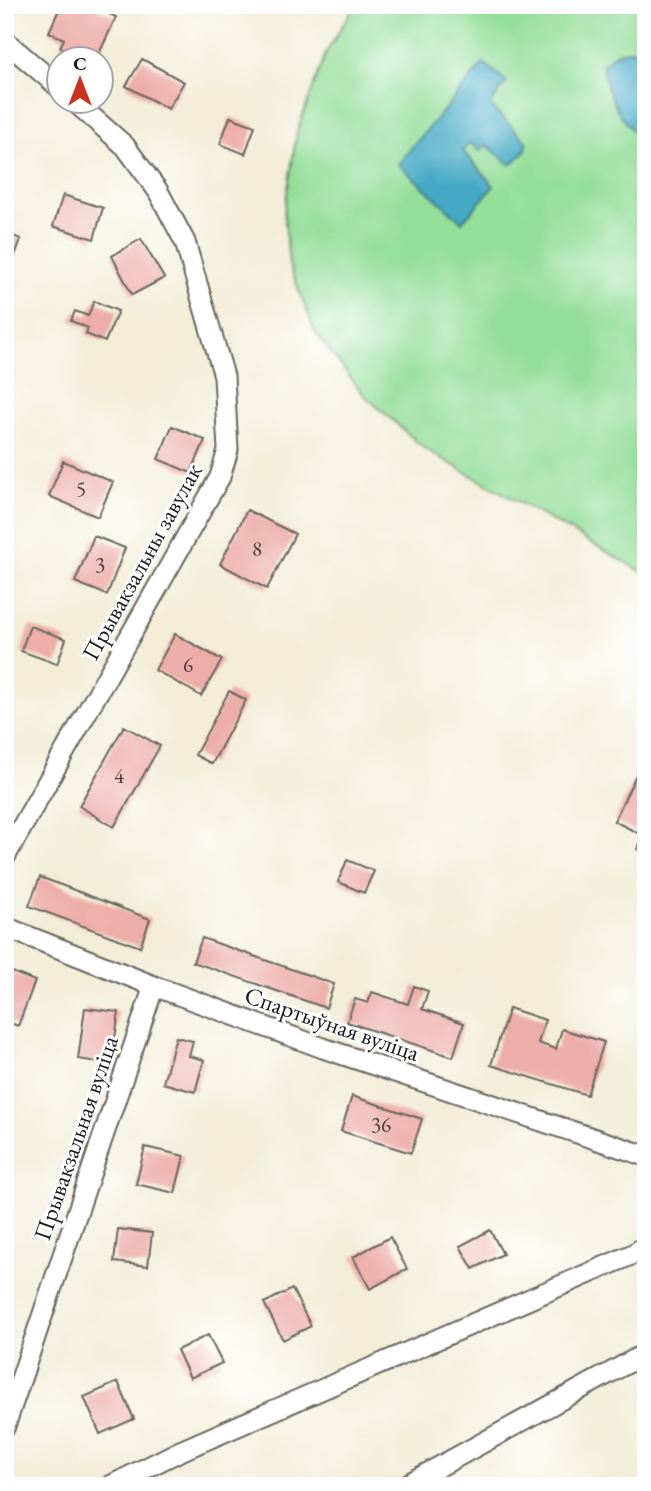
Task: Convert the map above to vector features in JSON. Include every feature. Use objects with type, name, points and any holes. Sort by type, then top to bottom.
[{"type":"street","points":[[5,41],[46,76]]},
{"type":"street","name":"Прывакзальны завулак","points":[[5,857],[220,477],[228,450],[224,376],[185,242],[158,191],[125,146],[91,116]]},
{"type":"street","name":"Спартыўная вуліца","points":[[5,927],[154,986],[323,1048],[646,1156]]},
{"type":"street","name":"Прывакзальная вуліца","points":[[5,1426],[154,986]]},
{"type":"street","points":[[110,1486],[178,1452],[631,1255],[646,1246]]},
{"type":"street","points":[[404,1486],[646,1353]]},
{"type":"green space","points":[[355,5],[646,5],[646,574],[425,449],[364,395],[315,332],[289,264],[284,213],[297,131],[326,53]]},
{"type":"water","points":[[646,47],[646,146],[617,110],[602,66],[615,53]]},
{"type":"water","points":[[484,63],[507,82],[490,105],[527,142],[526,150],[511,165],[486,145],[480,151],[470,143],[463,151],[494,186],[462,222],[398,164]]},
{"type":"building","points":[[61,5],[90,5],[116,17],[103,46],[60,46],[64,39],[49,32]]},
{"type":"building","points":[[142,59],[184,82],[168,109],[126,86]]},
{"type":"building","points":[[230,117],[255,126],[245,154],[220,144]]},
{"type":"building","points":[[63,195],[103,208],[94,239],[53,226]]},
{"type":"building","points":[[5,233],[21,239],[14,258],[5,255]]},
{"type":"building","points":[[141,239],[164,278],[132,295],[112,256]]},
{"type":"building","points":[[94,301],[118,311],[105,342],[86,334],[88,328],[71,321],[75,311],[88,316]]},
{"type":"building","points":[[172,426],[205,440],[191,473],[158,459]]},
{"type":"building","points":[[63,461],[113,482],[98,517],[49,496]]},
{"type":"building","points":[[247,510],[295,534],[267,589],[220,564]]},
{"type":"building","points":[[94,536],[125,548],[107,595],[75,582]]},
{"type":"building","points":[[30,626],[66,639],[57,664],[21,651]]},
{"type":"building","points":[[175,634],[222,660],[201,696],[155,670]]},
{"type":"building","points":[[229,691],[246,700],[212,764],[195,755]]},
{"type":"building","points":[[124,726],[160,746],[114,827],[79,806]]},
{"type":"building","points":[[637,773],[646,778],[646,853],[637,849],[644,836],[614,821]]},
{"type":"building","points":[[347,860],[374,871],[364,893],[338,882]]},
{"type":"building","points":[[40,877],[150,919],[140,947],[29,906]]},
{"type":"building","points":[[202,938],[334,984],[326,1008],[193,962]]},
{"type":"building","points":[[7,970],[35,981],[18,1026],[5,1021]]},
{"type":"building","points":[[414,986],[428,991],[422,1009],[464,1023],[453,1057],[347,1022],[355,999],[368,1003],[372,992],[408,1004]]},
{"type":"building","points":[[85,1008],[119,1012],[111,1064],[78,1059]]},
{"type":"building","points":[[509,1008],[545,1020],[538,1043],[556,1049],[562,1029],[604,1042],[587,1095],[491,1065]]},
{"type":"building","points":[[176,1037],[193,1041],[189,1056],[204,1060],[195,1092],[163,1083]]},
{"type":"building","points":[[352,1096],[422,1119],[411,1153],[341,1131]]},
{"type":"building","points":[[145,1147],[184,1156],[175,1193],[136,1184]]},
{"type":"building","points":[[118,1229],[152,1233],[148,1266],[114,1262]]},
{"type":"building","points":[[490,1230],[503,1254],[473,1269],[460,1246]]},
{"type":"building","points":[[390,1237],[407,1269],[370,1289],[353,1257]]},
{"type":"building","points":[[292,1289],[311,1326],[283,1340],[264,1303]]},
{"type":"building","points":[[208,1335],[222,1363],[190,1378],[177,1350]]},
{"type":"building","points":[[118,1382],[134,1419],[100,1434],[84,1397]]}]
